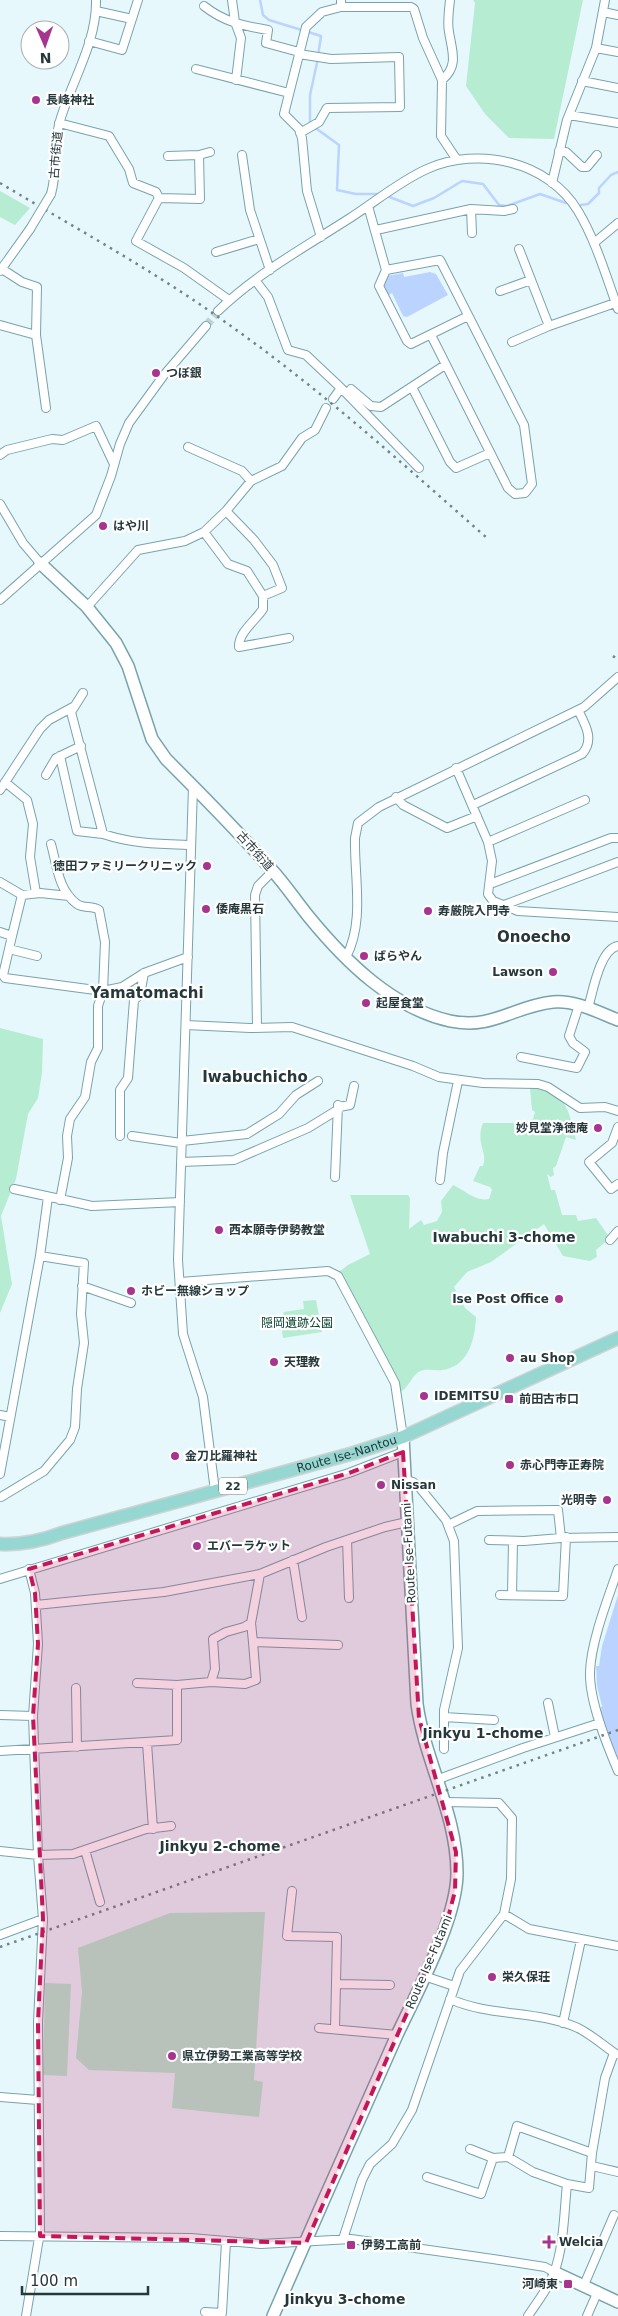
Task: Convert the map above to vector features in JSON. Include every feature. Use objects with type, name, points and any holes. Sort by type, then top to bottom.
[{"type":"main road","name":"古市街道","points":[[40,564],[87,607],[106,630],[128,666],[152,739],[166,759],[273,871],[314,924],[346,957],[379,986],[396,999],[425,1013],[448,1020],[483,1023],[540,1004],[554,1002],[583,1006],[618,1020]]},
{"type":"main road","name":"Route Ise-Nantou","points":[[0,1544],[21,1544],[42,1540],[354,1453],[403,1437],[618,1338]]},
{"type":"main road","name":"Route Ise-Futami","points":[[273,2316],[424,1976],[451,1911],[456,1883],[456,1846],[453,1827],[424,1742],[417,1704],[403,1437]]},
{"type":"main road","name":"Route Ise-Nantou","points":[[0,1536],[41,1536],[62,1533]]},
{"type":"main road","points":[[554,2272],[618,2302]]},
{"type":"street","name":"古市街道","points":[[1,270],[30,230],[51,194],[59,123],[89,41],[96,11],[96,0]]},
{"type":"street","points":[[89,41],[122,50],[138,0]]},
{"type":"street","points":[[232,0],[236,25],[241,38],[236,80]]},
{"type":"street","points":[[442,80],[448,75],[454,55],[449,32],[450,0]]},
{"type":"street","points":[[552,183],[569,114],[596,48],[606,0]]},
{"type":"street","points":[[321,237],[308,191],[299,129],[284,114],[305,30],[322,12],[341,4],[411,7],[414,9],[423,38],[442,80],[442,136],[457,160]]},
{"type":"street","points":[[204,6],[217,16],[236,25],[268,30],[266,43],[318,58],[400,57],[400,107],[326,108],[323,117],[300,133]]},
{"type":"street","points":[[96,11],[132,19]]},
{"type":"street","points":[[603,12],[618,15]]},
{"type":"street","points":[[596,48],[618,52]]},
{"type":"street","points":[[196,69],[289,93]]},
{"type":"street","points":[[582,81],[618,88]]},
{"type":"street","points":[[569,114],[618,123]]},
{"type":"street","points":[[59,123],[109,136],[129,169],[133,183],[156,192],[159,198]]},
{"type":"street","points":[[560,151],[566,152],[582,167],[587,167],[597,155]]},
{"type":"street","points":[[168,156],[199,155],[210,152]]},
{"type":"street","points":[[159,198],[200,199],[199,155]]},
{"type":"street","points":[[242,155],[250,210],[270,270]]},
{"type":"street","points":[[218,311],[255,280],[426,169],[457,160],[481,158],[504,161],[533,171],[552,183],[577,209],[594,243],[617,304],[549,326],[512,342]]},
{"type":"street","points":[[159,198],[136,241],[184,268],[229,300]]},
{"type":"street","points":[[368,206],[386,270],[379,286],[407,341],[412,344],[468,316]]},
{"type":"street","points":[[376,230],[471,209],[504,211],[513,209]]},
{"type":"street","points":[[471,209],[472,233]]},
{"type":"street","points":[[594,243],[618,223]]},
{"type":"street","points":[[216,252],[259,238]]},
{"type":"street","points":[[518,249],[549,326]]},
{"type":"street","points":[[386,270],[440,260],[524,425],[532,484],[528,491],[520,494],[511,492],[431,335]]},
{"type":"street","points":[[1,270],[22,282],[37,287],[36,335],[46,408]]},
{"type":"street","points":[[255,280],[268,297],[288,350],[306,355],[419,468]]},
{"type":"street","points":[[500,291],[531,280]]},
{"type":"street","points":[[0,326],[36,335]]},
{"type":"street","points":[[1,597],[96,515],[112,476],[124,433],[142,404],[206,326]]},
{"type":"street","points":[[332,399],[351,389],[371,406],[381,407],[445,365]]},
{"type":"street","points":[[412,387],[450,462],[456,468],[490,452]]},
{"type":"street","points":[[87,607],[138,550],[185,541],[204,532],[226,512],[252,481],[282,466],[302,438],[314,430],[326,408]]},
{"type":"street","points":[[0,455],[7,450],[45,441],[63,440],[96,426],[114,464]]},
{"type":"street","points":[[188,447],[242,471],[252,481]]},
{"type":"street","name":"古市街道","points":[[0,504],[23,543],[40,564]]},
{"type":"street","points":[[226,512],[254,540],[273,565],[282,588],[263,596]]},
{"type":"street","points":[[204,532],[228,564],[247,571],[263,596],[263,609],[239,642],[240,647],[289,638]]},
{"type":"street","points":[[346,957],[353,943],[356,830],[362,820],[396,797],[578,710],[618,677]]},
{"type":"street","points":[[83,693],[71,712],[103,834]]},
{"type":"street","points":[[0,790],[40,729],[49,720],[73,707]]},
{"type":"street","points":[[473,805],[582,754],[588,745],[588,730],[578,710]]},
{"type":"street","points":[[46,775],[56,758],[81,746]]},
{"type":"street","points":[[60,756],[78,831],[103,834],[124,841],[145,844],[191,845]]},
{"type":"street","points":[[456,768],[488,842],[492,861],[488,894],[490,898],[518,911],[618,917]]},
{"type":"street","points":[[5,782],[26,800],[33,824],[30,857],[36,893]]},
{"type":"street","points":[[193,786],[178,1260],[183,1334],[203,1397],[215,1491]]},
{"type":"street","points":[[396,797],[403,805],[448,828],[477,816]]},
{"type":"street","points":[[488,842],[585,800]]},
{"type":"street","points":[[490,884],[610,838],[618,838]]},
{"type":"street","points":[[51,844],[55,867],[69,896],[78,905],[99,910],[105,942],[103,991],[98,1006],[98,1048],[91,1062],[85,1097],[69,1122],[67,1136],[68,1158],[60,1200]]},
{"type":"street","points":[[504,905],[618,862]]},
{"type":"street","points":[[257,1028],[255,895],[258,886],[273,871]]},
{"type":"street","points":[[0,882],[22,895],[36,893],[69,896]]},
{"type":"street","points":[[22,895],[3,975],[6,978],[103,991],[122,987],[144,973],[188,957]]},
{"type":"street","points":[[0,932],[12,936]]},
{"type":"street","points":[[521,1057],[577,1068],[585,1052],[573,1043],[569,1036],[605,956],[610,948],[618,946]]},
{"type":"street","points":[[10,950],[37,956]]},
{"type":"street","points":[[120,1136],[120,1090],[128,1078],[134,1000],[140,995],[144,973]]},
{"type":"street","points":[[186,1025],[257,1028],[292,1027],[413,1066],[439,1077],[458,1081],[511,1085],[538,1084],[548,1087],[580,1108],[605,1107],[618,1112]]},
{"type":"street","points":[[132,1136],[182,1142],[246,1134],[279,1114],[296,1095],[318,1081]]},
{"type":"street","points":[[440,1180],[443,1152],[458,1081]]},
{"type":"street","points":[[181,1162],[234,1160],[308,1128],[339,1107],[350,1105],[354,1086]]},
{"type":"street","points":[[335,1177],[339,1107]]},
{"type":"street","points":[[618,1126],[612,1143],[589,1162],[611,1189],[618,1184]]},
{"type":"street","points":[[14,1189],[92,1206],[180,1202]]},
{"type":"street","points":[[0,1474],[40,1256],[48,1197]]},
{"type":"street","points":[[610,1240],[618,1231]]},
{"type":"street","points":[[0,1496],[40,1474],[70,1440],[75,1427],[77,1389],[83,1359],[82,1286],[84,1263],[40,1256]]},
{"type":"street","points":[[180,1282],[328,1271],[338,1276],[394,1383],[403,1437]]},
{"type":"street","points":[[82,1286],[131,1303]]},
{"type":"street","points":[[0,1415],[10,1417]]},
{"type":"street","points":[[0,1579],[350,1473],[403,1452]]},
{"type":"street","points":[[406,1480],[413,1482],[420,1488],[448,1525],[454,1541],[458,1648],[444,1717],[444,1749]]},
{"type":"street","points":[[448,1525],[476,1511],[558,1510],[563,1538],[563,1596],[500,1595]]},
{"type":"street","points":[[36,1605],[164,1592],[260,1574],[347,1540],[385,1527],[407,1522]]},
{"type":"street","points":[[489,1540],[513,1542],[563,1538],[618,1537]]},
{"type":"street","points":[[347,1540],[349,1598]]},
{"type":"street","points":[[512,1595],[513,1542]]},
{"type":"street","points":[[293,1560],[302,1617]]},
{"type":"street","points":[[26,2316],[40,2236],[38,2022],[43,1919],[38,1855],[33,1716],[38,1644],[34,1584],[29,1569]]},
{"type":"street","points":[[618,1569],[591,1664],[591,1686],[600,1723],[618,1772]]},
{"type":"street","points":[[137,1683],[177,1685],[211,1682],[245,1684],[256,1680],[251,1623],[260,1574]]},
{"type":"street","points":[[211,1682],[215,1669],[213,1640],[226,1632],[251,1623]]},
{"type":"street","points":[[254,1642],[338,1645]]},
{"type":"street","points":[[0,1751],[177,1740],[177,1685]]},
{"type":"street","points":[[76,1688],[77,1747]]},
{"type":"street","points":[[548,1703],[555,1737]]},
{"type":"street","points":[[0,1715],[33,1716]]},
{"type":"street","points":[[444,1717],[494,1720]]},
{"type":"street","points":[[436,1780],[555,1737],[600,1723]]},
{"type":"street","points":[[147,1743],[153,1829]]},
{"type":"street","points":[[343,2239],[366,2171],[374,2160],[392,2144],[412,2110],[454,1986],[466,1963],[504,1914],[511,1879],[512,1818],[510,1814],[499,1803],[445,1802]]},
{"type":"street","points":[[0,1851],[38,1855],[73,1854],[153,1829],[171,1826]]},
{"type":"street","points":[[85,1850],[100,1902]]},
{"type":"street","points":[[292,1891],[287,1936],[337,1937],[335,2029]]},
{"type":"street","points":[[504,1914],[529,1929],[618,1946]]},
{"type":"street","points":[[0,1935],[43,1919]]},
{"type":"street","points":[[563,2023],[581,1940]]},
{"type":"street","points":[[424,1976],[454,1986]]},
{"type":"street","points":[[337,1984],[390,1985]]},
{"type":"street","points":[[450,1999],[474,2006],[563,2023],[589,2034],[616,2054],[605,2078],[592,2153],[589,2188],[567,2184],[533,2172],[508,2157],[493,2158],[470,2148]]},
{"type":"street","points":[[319,2028],[397,2035]]},
{"type":"street","points":[[0,2097],[38,2100]]},
{"type":"street","points":[[508,2157],[517,2126],[592,2153]]},
{"type":"street","points":[[427,2177],[481,2194],[493,2158]]},
{"type":"street","points":[[592,2166],[618,2172]]},
{"type":"street","points":[[528,2316],[544,2292],[554,2272],[561,2243],[567,2184]]},
{"type":"street","points":[[584,2285],[614,2215]]},
{"type":"street","points":[[0,2236],[191,2238],[226,2242],[306,2243],[343,2239],[545,2267],[554,2272]]},
{"type":"street","points":[[205,2312],[222,2313],[226,2242]]},
{"type":"street","points":[[587,2316],[598,2291]]},
{"type":"highlighted area","points":[[403,1452],[419,1718],[456,1852],[455,1891],[447,1922],[306,2243],[40,2236],[38,2022],[43,1919],[33,1716],[38,1644],[35,1593],[29,1569],[349,1473]]},
{"type":"green space","points":[[473,0],[583,0],[554,139],[509,138],[485,114],[466,86],[475,3]]},
{"type":"green space","points":[[0,191],[30,208],[15,225],[0,217]]},
{"type":"green space","points":[[0,1028],[43,1039],[42,1073],[38,1098],[28,1114],[16,1179],[1,1216],[12,1284],[0,1313]]},
{"type":"green space","points":[[530,1088],[542,1089],[558,1097],[564,1103],[571,1119],[576,1140],[566,1137],[556,1166],[553,1168],[554,1175],[551,1177],[547,1174],[551,1190],[555,1190],[562,1215],[576,1215],[578,1221],[596,1218],[610,1238],[596,1250],[597,1257],[590,1261],[563,1256],[544,1224],[491,1262],[467,1272],[454,1287],[465,1308],[476,1317],[474,1335],[468,1351],[458,1364],[451,1368],[420,1371],[406,1388],[400,1392],[345,1279],[339,1272],[348,1265],[370,1254],[350,1195],[408,1195],[410,1198],[409,1229],[421,1220],[424,1225],[437,1221],[442,1212],[441,1201],[453,1185],[479,1199],[489,1199],[492,1190],[490,1187],[473,1181],[480,1166],[483,1166],[484,1161],[480,1136],[483,1123],[524,1123],[533,1119],[535,1112],[532,1110]]},
{"type":"green space","name":"隠岡遺跡公園","points":[[316,1300],[322,1332],[283,1338],[280,1320],[284,1312],[304,1309],[303,1301]]},
{"type":"green space","points":[[265,1912],[254,2080],[263,2082],[259,2117],[172,2108],[175,2073],[89,2070],[76,2058],[82,1992],[78,1948],[170,1913]]},
{"type":"green space","points":[[45,1983],[71,1984],[67,2076],[43,2075]]},
{"type":"water","points":[[430,272],[436,274],[448,295],[407,317],[403,316],[392,293],[389,295],[384,287],[386,276],[403,273],[404,277]]},
{"type":"water","points":[[618,1595],[618,1763],[600,1709],[602,1706],[597,1686],[596,1666],[599,1666],[602,1646]]},
{"type":"waterway","points":[[260,0],[263,15],[269,20],[321,36],[310,95],[310,124],[339,145],[337,190],[356,194],[382,194]]},
{"type":"waterway","points":[[581,205],[588,204],[599,193],[599,188],[611,175],[618,172]]},
{"type":"waterway","points":[[387,196],[413,206],[434,198],[462,181],[483,184],[499,205],[507,206],[540,194],[566,203]]},
{"type":"tunnel","points":[[206,326],[218,311]]},
{"type":"railway","points":[[0,183],[173,286],[262,349],[360,428],[487,538]]},
{"type":"railway","points":[[613,656],[618,660]]},
{"type":"railway","points":[[0,1947],[618,1730]]},
{"type":"place","name":"長峰神社","points":[[36,100]]},
{"type":"place","name":"つぼ銀","points":[[156,373]]},
{"type":"place","name":"はや川","points":[[103,526]]},
{"type":"place","name":"徳田ファミリークリニック","points":[[207,866]]},
{"type":"place","name":"倭庵黒石","points":[[206,909]]},
{"type":"place","name":"寿厳院入門寺","points":[[428,911]]},
{"type":"place","name":"ばらやん","points":[[364,956]]},
{"type":"place","name":"Lawson","points":[[553,972]]},
{"type":"place","name":"起屋食堂","points":[[366,1003]]},
{"type":"place","name":"妙見堂浄徳庵","points":[[598,1128]]},
{"type":"place","name":"西本願寺伊勢教堂","points":[[219,1230]]},
{"type":"place","name":"ホビー無線ショップ","points":[[131,1291]]},
{"type":"place","name":"Ise Post Office","points":[[559,1299]]},
{"type":"place","name":"au Shop","points":[[510,1358]]},
{"type":"place","name":"天理教","points":[[274,1362]]},
{"type":"place","name":"IDEMITSU","points":[[424,1396]]},
{"type":"place","name":"前田古市口","points":[[509,1399]]},
{"type":"place","name":"金刀比羅神社","points":[[175,1456]]},
{"type":"place","name":"赤心門寺正寿院","points":[[510,1465]]},
{"type":"place","name":"Nissan","points":[[381,1485]]},
{"type":"place","name":"光明寺","points":[[607,1500]]},
{"type":"place","name":"エバーラケット","points":[[197,1546]]},
{"type":"place","name":"栄久保荘","points":[[492,1977]]},
{"type":"place","name":"県立伊勢工業高等学校","points":[[172,2056]]},
{"type":"place","name":"Welcia","points":[[549,2242]]},
{"type":"place","name":"伊勢工高前","points":[[351,2245]]},
{"type":"place","name":"河崎東","points":[[568,2284]]},
{"type":"district","name":"Onoecho","points":[[534,937]]},
{"type":"district","name":"Yamatomachi","points":[[147,993]]},
{"type":"district","name":"Iwabuchicho","points":[[255,1077]]},
{"type":"district","name":"Iwabuchi 3-chome","points":[[504,1237]]},
{"type":"district","name":"Jinkyu 1-chome","points":[[483,1733]]},
{"type":"district","name":"Jinkyu 2-chome","points":[[220,1846]]},
{"type":"district","name":"Jinkyu 3-chome","points":[[345,2299]]}]
